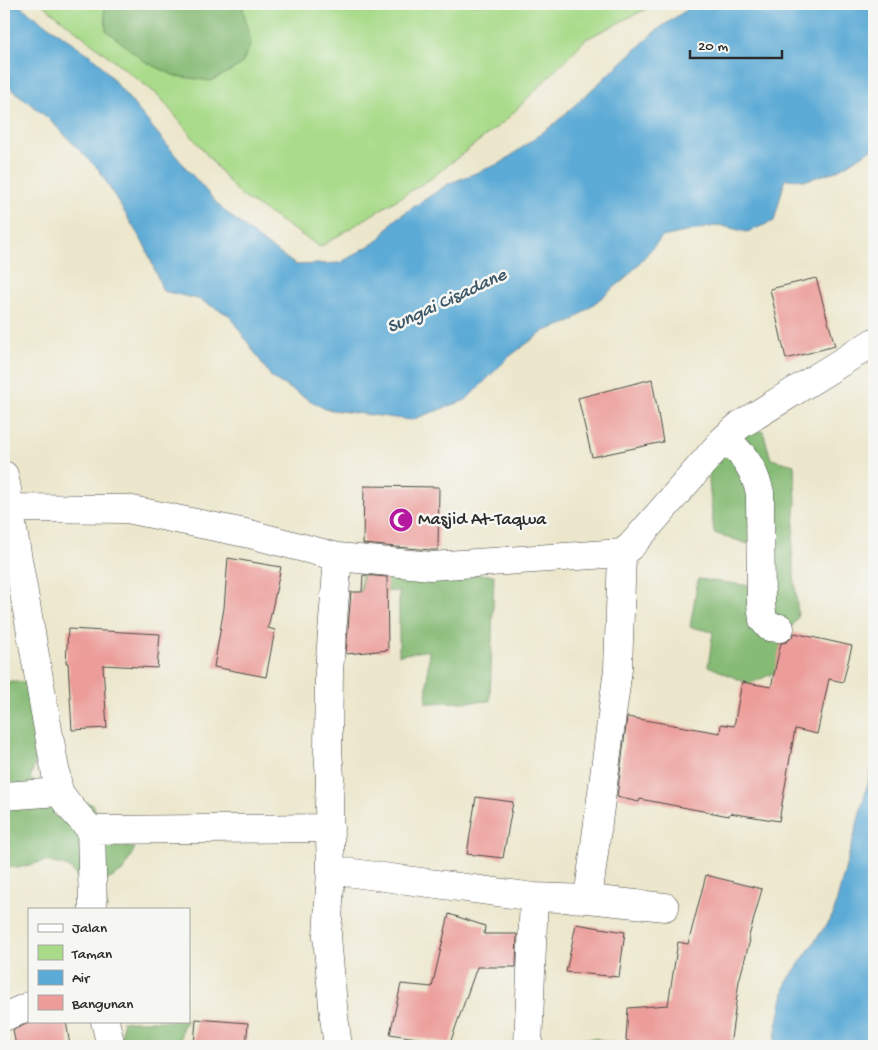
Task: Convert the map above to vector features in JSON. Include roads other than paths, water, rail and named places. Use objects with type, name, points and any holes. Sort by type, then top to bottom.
[{"type":"street","points":[[93,908],[91,830],[59,792],[6,490],[127,509],[250,534],[338,558],[431,566],[622,553],[631,546],[724,439],[740,425],[874,342]]},
{"type":"street","points":[[724,439],[735,447],[750,466],[756,478],[760,493],[761,604],[763,620],[769,627],[780,628]]},
{"type":"street","points":[[588,899],[618,669],[622,553]]},
{"type":"street","points":[[338,558],[329,671],[328,751],[331,870],[327,936],[338,1046]]},
{"type":"street","points":[[4,796],[59,792]]},
{"type":"street","points":[[91,830],[330,828]]},
{"type":"street","points":[[331,870],[534,897],[588,899],[666,907]]},
{"type":"street","points":[[528,1046],[534,897]]},
{"type":"street","points":[[4,1017],[28,1006]]},
{"type":"street","points":[[105,1022],[111,1046]]},
{"type":"water","name":"Sungai Cisadane","points":[[4,4],[17,4],[97,60],[222,209],[263,242],[296,265],[340,263],[379,240],[394,220],[448,184],[501,163],[554,124],[657,30],[695,4],[874,4],[874,148],[836,171],[807,180],[785,179],[774,221],[747,232],[719,225],[662,237],[626,278],[571,322],[544,331],[510,356],[466,400],[411,420],[325,409],[272,378],[229,315],[198,299],[163,291],[146,248],[99,170],[48,118],[4,83]]},
{"type":"water","points":[[874,760],[874,1046],[773,1046],[786,983],[833,915]]},
{"type":"place","name":"Masjid At-Taqwa","points":[[401,520]]}]
